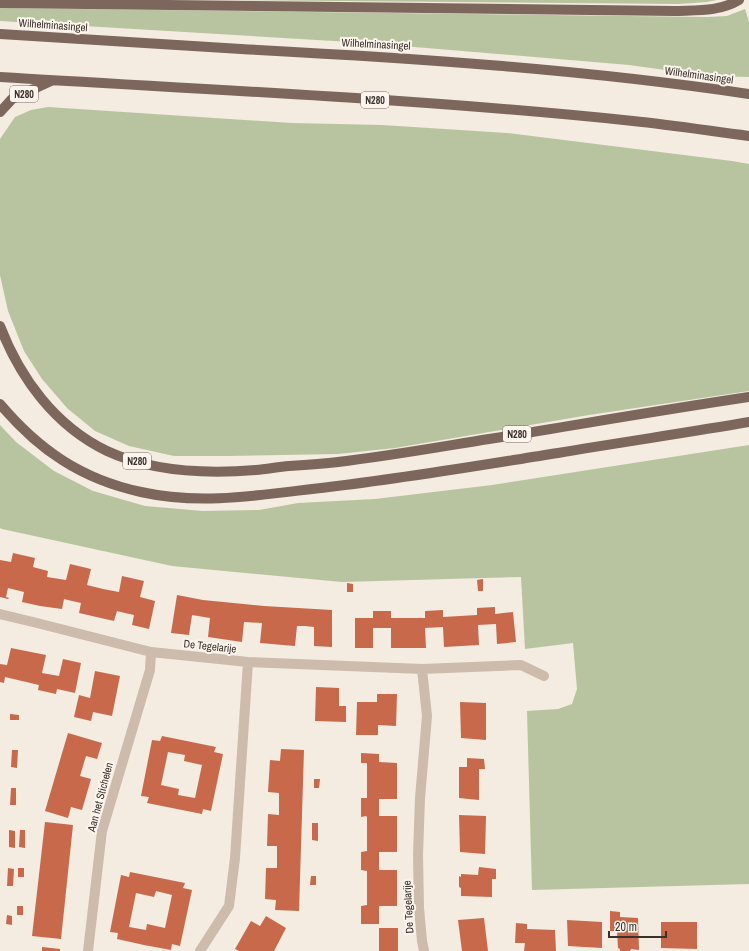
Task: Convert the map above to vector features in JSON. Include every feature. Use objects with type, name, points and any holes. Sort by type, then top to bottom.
[{"type":"main road","points":[[0,3],[674,11],[715,9],[732,4],[739,0]]},
{"type":"main road","name":"Wilhelminasingel","points":[[0,34],[416,59],[632,78],[746,94]]},
{"type":"main road","name":"N280","points":[[0,77],[504,108],[635,121],[749,136]]},
{"type":"main road","name":"N280","points":[[0,112],[12,99],[52,80]]},
{"type":"main road","name":"N280","points":[[0,326],[13,356],[24,375],[38,395],[70,428],[107,451],[151,464],[188,470],[248,470],[337,462],[398,454],[749,397]]},
{"type":"main road","name":"N280","points":[[0,404],[23,429],[42,446],[67,463],[97,479],[143,493],[180,498],[203,499],[253,496],[380,481],[749,422]]},
{"type":"street","name":"De Tegelarije","points":[[0,614],[151,652],[248,662],[422,669],[521,665],[544,676]]},
{"type":"street","name":"Aan het Stichelen","points":[[88,951],[102,831],[150,670],[151,652]]},
{"type":"street","points":[[200,951],[229,906],[235,858],[248,662]]},
{"type":"street","name":"De Tegelarije","points":[[422,669],[427,716],[420,798],[418,908],[424,951]]},
{"type":"green space","points":[[239,0],[717,0],[679,4]]},
{"type":"green space","points":[[0,8],[708,17],[727,16],[745,9],[749,22],[749,77],[709,76],[629,65],[367,43],[0,21]]},
{"type":"green space","points":[[48,107],[292,123],[382,125],[507,133],[749,164],[749,391],[589,415],[395,448],[338,454],[174,456],[129,446],[95,431],[67,408],[42,379],[24,351],[8,311],[0,275],[0,139],[15,117],[31,110]]},
{"type":"green space","points":[[0,425],[16,442],[54,471],[93,491],[145,506],[203,511],[259,510],[298,503],[375,499],[492,485],[749,445],[749,884],[532,890],[527,711],[558,709],[572,704],[577,689],[573,643],[525,649],[521,577],[342,582],[172,566],[2,529],[0,528]]},
{"type":"building","points":[[13,553],[35,558],[33,567],[48,571],[47,577],[66,580],[70,564],[91,569],[87,585],[103,589],[119,592],[122,576],[144,581],[140,597],[155,601],[149,629],[132,625],[134,615],[117,611],[114,621],[79,613],[81,603],[64,599],[62,609],[22,602],[24,592],[8,588],[6,597],[9,598],[0,597],[0,560],[11,562]]},
{"type":"building","points":[[483,579],[483,591],[478,591],[477,580]]},
{"type":"building","points":[[347,583],[353,584],[353,592],[347,592]]},
{"type":"building","points":[[177,595],[203,600],[264,606],[332,610],[332,647],[314,646],[314,627],[305,626],[297,626],[295,646],[260,643],[262,623],[244,622],[242,642],[208,637],[210,618],[192,615],[189,635],[171,633]]},
{"type":"building","points":[[495,607],[495,614],[513,612],[516,642],[497,644],[496,624],[478,625],[479,645],[444,647],[443,627],[425,628],[426,648],[391,648],[391,628],[373,628],[373,648],[355,648],[355,618],[373,618],[373,611],[391,611],[391,618],[425,618],[425,611],[443,610],[443,617],[477,615],[477,608]]},
{"type":"building","points":[[11,648],[46,655],[42,673],[59,676],[63,659],[81,663],[75,693],[57,689],[56,694],[38,690],[39,685],[5,677],[4,683],[0,682],[0,664],[7,665]]},
{"type":"building","points":[[95,671],[120,676],[112,716],[93,712],[91,721],[74,717],[79,695],[90,698]]},
{"type":"building","points":[[316,687],[339,688],[339,706],[346,706],[346,722],[315,721]]},
{"type":"building","points":[[377,694],[397,694],[396,726],[378,725],[378,735],[356,735],[357,702],[377,702]]},
{"type":"building","points":[[460,702],[486,703],[486,740],[461,738]]},
{"type":"building","points":[[10,714],[19,715],[19,720],[10,720]]},
{"type":"building","points":[[68,733],[102,743],[97,759],[86,756],[80,776],[91,779],[82,810],[71,807],[68,818],[45,811]]},
{"type":"building","points":[[162,736],[216,747],[214,752],[223,754],[211,811],[203,809],[202,814],[147,803],[149,797],[141,796],[152,740],[160,741]],"holes":[[[168,752],[185,755],[184,761],[202,765],[195,798],[178,795],[179,789],[161,785]]]},
{"type":"building","points":[[281,749],[304,750],[299,911],[275,910],[276,900],[265,899],[266,868],[277,868],[277,846],[267,846],[268,814],[279,815],[279,793],[268,792],[270,760],[280,761]]},
{"type":"building","points":[[12,750],[18,750],[17,768],[11,767]]},
{"type":"building","points":[[361,753],[379,754],[379,762],[397,763],[397,799],[379,799],[379,816],[397,816],[397,852],[379,852],[379,870],[397,870],[397,906],[379,906],[379,924],[361,924],[361,906],[367,905],[367,871],[361,870],[361,852],[367,851],[367,817],[361,817],[361,798],[367,798],[367,763],[361,763]]},
{"type":"building","points":[[467,758],[484,759],[485,769],[479,769],[479,800],[459,798],[459,767],[467,767]]},
{"type":"building","points":[[314,779],[320,779],[319,788],[314,788]]},
{"type":"building","points":[[11,788],[16,788],[16,805],[10,805]]},
{"type":"building","points":[[459,815],[486,816],[485,854],[460,852]]},
{"type":"building","points":[[45,822],[73,825],[61,939],[32,936]]},
{"type":"building","points":[[312,823],[318,823],[318,841],[312,840]]},
{"type":"building","points":[[9,830],[15,831],[15,848],[9,847]]},
{"type":"building","points":[[20,830],[25,830],[25,848],[19,847]]},
{"type":"building","points":[[479,867],[496,869],[496,879],[492,879],[492,897],[461,896],[459,876],[461,877],[461,874],[478,875]]},
{"type":"building","points":[[8,868],[14,869],[13,886],[7,886]]},
{"type":"building","points":[[18,868],[24,868],[24,877],[18,877]]},
{"type":"building","points":[[130,872],[185,883],[183,888],[192,890],[180,946],[172,944],[171,950],[144,945],[117,939],[118,933],[110,932],[121,875],[129,877]],"holes":[[[156,891],[172,895],[165,928],[147,924],[146,930],[129,927],[136,893],[154,897]]]},
{"type":"building","points":[[311,876],[316,876],[316,885],[310,885]]},
{"type":"building","points":[[17,906],[23,906],[23,915],[17,915]]},
{"type":"building","points":[[610,911],[620,912],[620,917],[638,918],[639,950],[631,949],[630,951],[620,951],[618,948],[617,931],[610,931]]},
{"type":"building","points":[[7,915],[12,916],[12,925],[6,924]]},
{"type":"building","points":[[266,916],[286,928],[274,951],[239,951],[235,949],[251,921],[260,926]]},
{"type":"building","points":[[484,918],[488,951],[462,951],[458,920]]},
{"type":"building","points":[[567,920],[602,922],[602,948],[568,946]]},
{"type":"building","points":[[661,922],[697,922],[697,949],[661,948]]},
{"type":"building","points":[[516,923],[527,924],[527,929],[555,930],[556,951],[524,951],[525,943],[515,943]]},
{"type":"building","points":[[379,928],[398,928],[398,951],[379,951]]},
{"type":"building","points":[[42,947],[60,949],[60,951],[42,951]]}]
